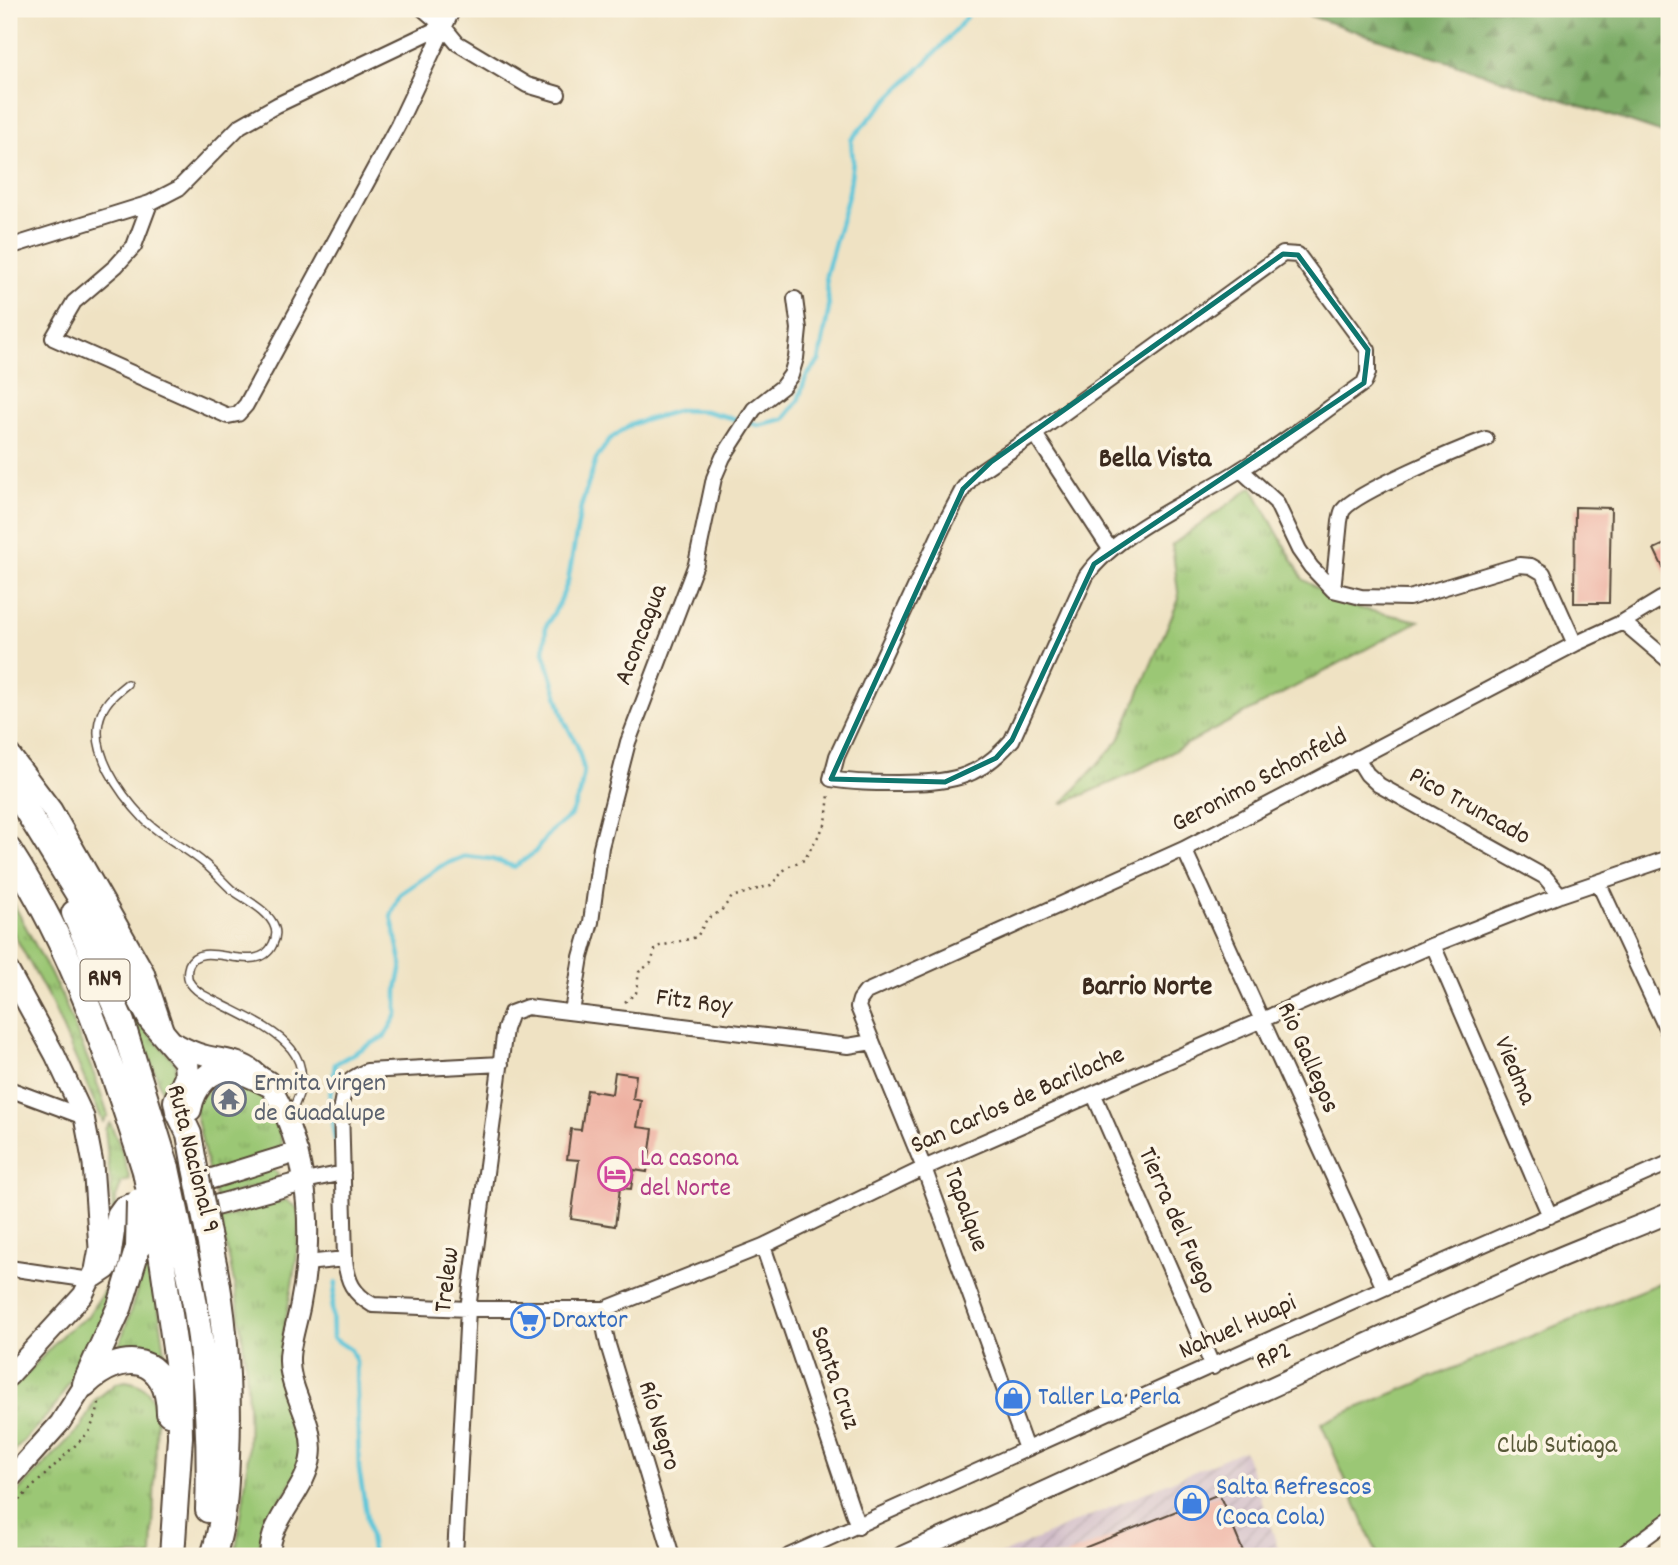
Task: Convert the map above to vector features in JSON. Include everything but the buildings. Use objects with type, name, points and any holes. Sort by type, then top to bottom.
[{"type":"highway","points":[[9,782],[124,969],[151,1020],[186,1061],[187,1077],[176,1101],[189,1134],[200,1175],[224,1319],[229,1409],[225,1505],[213,1556]]},
{"type":"highway","name":"Ruta Nacional 9","points":[[9,806],[74,914],[109,989],[133,1055],[145,1182]]},
{"type":"highway","name":"Ruta Nacional 9","points":[[9,850],[49,918],[88,1001],[145,1182],[173,1256],[194,1295],[208,1421],[208,1508],[204,1556]]},
{"type":"highway","points":[[189,1134],[191,1097],[205,1078],[222,1070],[234,1070],[267,1083]]},
{"type":"highway","points":[[92,1391],[120,1306],[127,1239],[145,1182]]},
{"type":"highway","name":"Ruta Nacional 9","points":[[170,1556],[180,1437],[180,1376],[173,1256]]},
{"type":"highway","points":[[92,1391],[108,1366],[136,1362],[157,1373],[164,1385],[168,1399],[164,1526],[170,1556]]},
{"type":"street","points":[[423,9],[443,26],[457,43],[527,85],[558,94]]},
{"type":"street","points":[[150,203],[134,246],[116,266],[74,302],[53,338],[228,416],[238,414],[246,405],[398,125],[453,9]]},
{"type":"street","points":[[9,247],[150,203],[179,188],[240,126],[277,105],[443,26]]},
{"type":"street","points":[[1283,254],[1298,256],[1368,350],[1368,373],[1364,383],[1241,470],[1110,549],[1094,564],[1086,576],[1012,740],[996,758],[975,771],[945,782],[854,783],[831,779],[837,756],[943,527],[973,476],[1283,254]]},
{"type":"street","name":"Aconcagua","points":[[572,1013],[581,957],[591,922],[601,847],[628,742],[696,564],[714,478],[723,457],[754,410],[782,387],[791,375],[799,329],[795,299]]},
{"type":"street","points":[[1035,434],[1110,549]]},
{"type":"street","points":[[1333,590],[1343,510],[1357,499],[1451,452],[1486,439]]},
{"type":"street","points":[[1241,470],[1276,502],[1299,550],[1333,590],[1361,597],[1409,598],[1519,565],[1531,566],[1543,573],[1575,644]]},
{"type":"street","name":"Geronimo Schonfeld","points":[[866,992],[1184,849],[1575,644],[1623,622],[1661,599],[1669,599]]},
{"type":"street","points":[[1623,622],[1669,661]]},
{"type":"street","points":[[9,753],[52,810],[132,950],[153,995],[166,1038],[196,1053],[240,1062],[267,1083],[273,1089],[287,1120],[298,1152],[305,1181],[308,1219],[306,1263],[290,1353],[290,1367],[294,1388],[309,1422],[311,1456],[302,1486],[274,1532],[270,1556]]},
{"type":"street","name":"Pico Truncado","points":[[1357,758],[1367,774],[1379,785],[1545,877],[1560,895]]},
{"type":"street","name":"Rio Gallegos","points":[[1184,849],[1384,1288]]},
{"type":"street","name":"San Carlos de Bariloche","points":[[345,1259],[347,1279],[362,1299],[373,1306],[605,1309],[763,1246],[924,1168],[1433,946],[1560,895],[1669,858]]},
{"type":"street","points":[[1598,883],[1669,1034]]},
{"type":"street","name":"Viedma","points":[[1433,946],[1550,1216]]},
{"type":"street","points":[[9,971],[55,1055],[84,1117],[93,1164],[99,1231],[98,1260],[91,1280],[70,1311],[9,1376]]},
{"type":"street","name":"Tapalque","points":[[866,992],[858,1007],[924,1168],[1026,1449]]},
{"type":"street","name":"Fitz Roy","points":[[511,1013],[527,1007],[848,1046],[872,1042]]},
{"type":"street","name":"Trelew","points":[[455,1556],[468,1309],[505,1029],[511,1013]]},
{"type":"street","points":[[306,1263],[345,1259],[341,1106],[345,1087],[351,1078],[367,1071],[501,1064]]},
{"type":"street","points":[[9,1089],[84,1117]]},
{"type":"street","name":"Tierra del Fuego","points":[[1094,1095],[1213,1367]]},
{"type":"street","points":[[200,1175],[298,1152]]},
{"type":"street","name":"Nahuel Huapi","points":[[789,1556],[1669,1163]]},
{"type":"street","points":[[210,1207],[343,1173]]},
{"type":"street","name":"RP2","points":[[903,1556],[1078,1478],[1229,1405],[1542,1265],[1669,1213]]},
{"type":"street","points":[[9,1268],[91,1280],[107,1269],[113,1254],[127,1239]]},
{"type":"street","name":"Santa Cruz","points":[[763,1246],[858,1527]]},
{"type":"street","name":"Río Negro","points":[[605,1309],[608,1345],[672,1556]]},
{"type":"street","points":[[9,1480],[92,1391]]},
{"type":"street","points":[[1620,1556],[1669,1520]]},
{"type":"lane","points":[[127,684],[108,701],[98,726],[98,742],[103,757],[120,787],[146,821],[205,863],[230,887],[269,917],[275,927],[276,937],[271,948],[255,958],[201,954],[192,960],[187,970],[193,987],[271,1030],[293,1053],[303,1075],[303,1090],[287,1120]]},
{"type":"path","points":[[625,1002],[636,993],[639,972],[651,963],[656,947],[697,937],[707,919],[721,911],[732,897],[771,885],[788,867],[804,860],[825,823],[831,779]]},
{"type":"path","points":[[9,1510],[89,1432],[97,1413],[92,1391]]},
{"type":"highlighted area","points":[[1283,254],[1298,255],[1368,350],[1364,383],[1094,564],[1012,740],[996,758],[945,782],[831,779],[963,489],[991,462]]},
{"type":"shaded area","name":"Salta Refrescos (Coca Cola)","points":[[1244,1450],[1281,1556],[997,1556]]},
{"type":"green space","points":[[1289,9],[1669,9],[1669,135]]},
{"type":"green space","points":[[1252,487],[1303,579],[1344,605],[1419,621],[1129,775],[1062,804],[1119,740],[1179,599],[1172,545]]},
{"type":"green space","points":[[9,895],[62,996],[108,1115],[103,1122],[52,1004],[9,925]]},
{"type":"green space","points":[[126,1004],[176,1063],[172,1119],[151,1061]]},
{"type":"green space","points":[[226,1076],[263,1092],[277,1119],[281,1148],[209,1173],[195,1110],[196,1100]]},
{"type":"green space","points":[[110,1123],[121,1148],[130,1180],[122,1182],[116,1198],[116,1210],[113,1210],[105,1129]]},
{"type":"green space","points":[[271,1169],[278,1173],[274,1181],[216,1198],[213,1186]]},
{"type":"green space","points":[[286,1200],[297,1208],[299,1215],[297,1257],[281,1347],[304,1445],[298,1471],[262,1533],[258,1556],[235,1556],[247,1462],[247,1392],[238,1304],[220,1219]]},
{"type":"green space","points":[[127,1243],[119,1277],[98,1334],[54,1408],[9,1457],[9,1393],[65,1332],[87,1317],[107,1286]]},
{"type":"green space","points":[[150,1250],[166,1358],[140,1351],[118,1350]]},
{"type":"green space","name":"Club Sutiaga","points":[[1669,1279],[1669,1513],[1609,1556],[1378,1556],[1321,1423]]},
{"type":"green space","points":[[126,1381],[139,1385],[148,1392],[157,1414],[152,1556],[9,1556],[9,1501],[82,1426],[94,1401],[117,1383]]},
{"type":"waterway","points":[[335,1140],[329,1103],[335,1064],[385,1036],[397,1015],[397,989],[402,965],[391,916],[400,894],[441,866],[465,856],[491,859],[515,867],[535,852],[550,832],[570,816],[580,794],[584,770],[577,745],[565,722],[544,652],[546,626],[568,581],[581,507],[596,459],[610,439],[632,424],[680,410],[705,411],[758,425],[784,419],[798,401],[806,377],[819,361],[829,308],[826,275],[849,192],[853,161],[851,140],[944,44],[972,9]]},
{"type":"waterway","points":[[336,1283],[332,1308],[333,1338],[351,1350],[356,1361],[359,1469],[373,1556]]},
{"type":"place","name":"Ermita virgen de Guadalupe","points":[[229,1099]]},
{"type":"place","name":"La casona del Norte","points":[[615,1174]]},
{"type":"place","name":"Draxtor","points":[[528,1321]]},
{"type":"place","name":"Taller La Perla","points":[[1013,1398]]},
{"type":"place","name":"Salta Refrescos (Coca Cola)","points":[[1192,1503]]},
{"type":"district","name":"Bella Vista","points":[[1155,461]]},
{"type":"district","name":"Barrio Norte","points":[[1147,989]]}]
